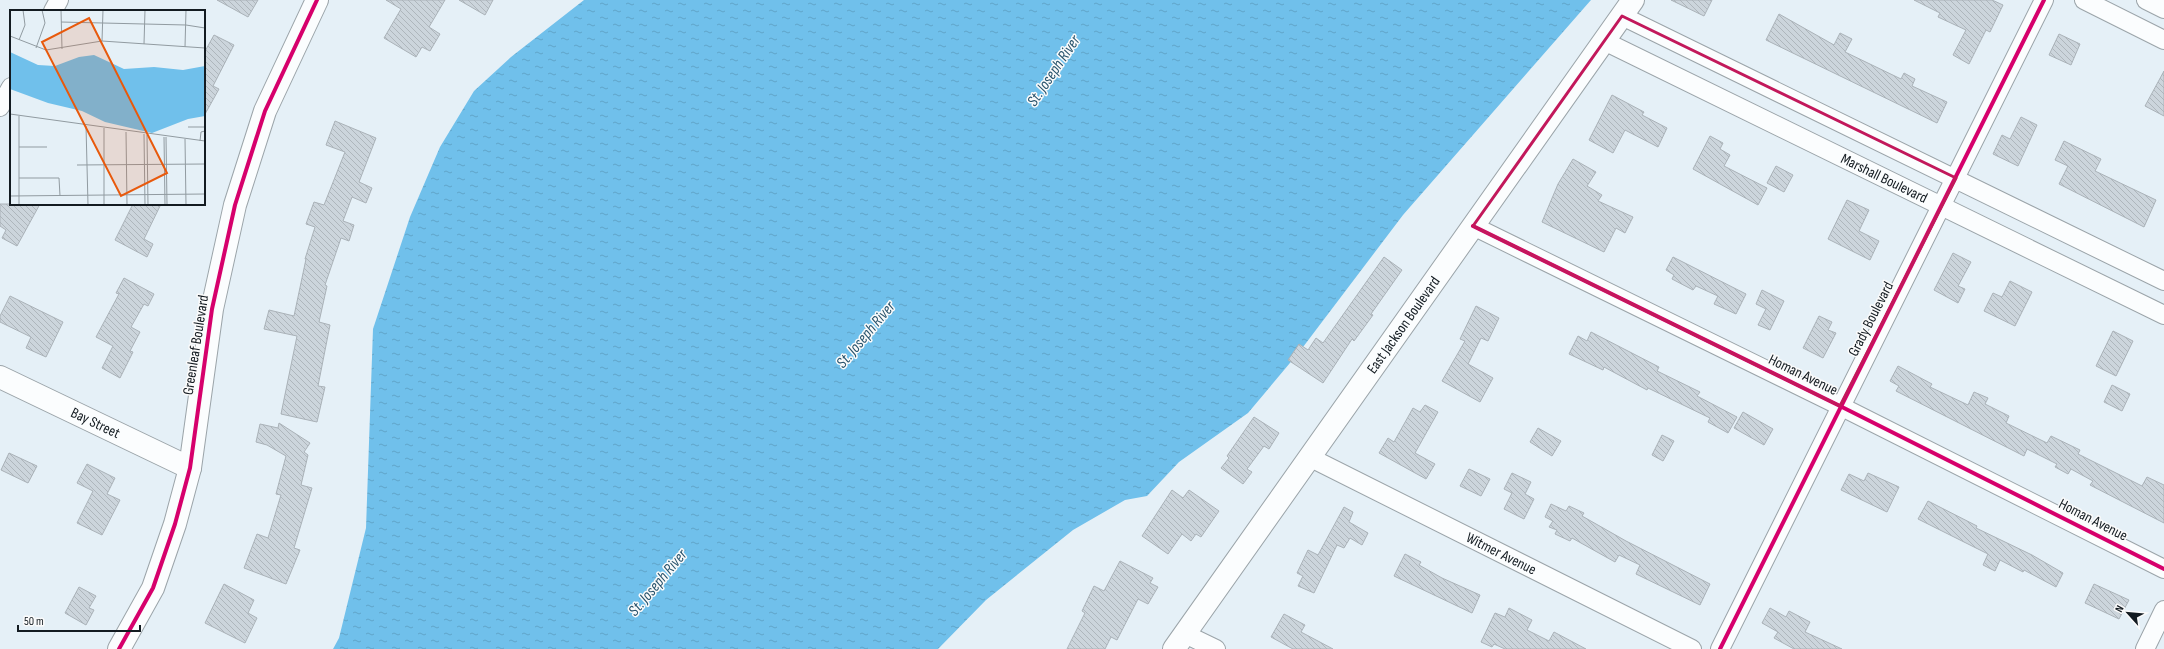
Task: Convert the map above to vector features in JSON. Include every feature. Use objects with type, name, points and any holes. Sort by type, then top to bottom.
[{"type":"street","points":[[54,10],[59,0]]},
{"type":"street","name":"Greenleaf Boulevard","points":[[119,649],[152,588],[175,524],[190,468],[212,309],[235,205],[265,111],[317,0]]},
{"type":"street","name":"Grady Boulevard","points":[[1720,649],[1840,406],[1943,206],[2044,0]]},
{"type":"street","points":[[2084,0],[2164,40]]},
{"type":"street","points":[[2146,0],[2164,9]]},
{"type":"street","name":"Marshall Boulevard","points":[[1627,8],[1956,178],[2164,281]]},
{"type":"street","name":"East Jackson Boulevard","points":[[1180,641],[1627,8]]},
{"type":"street","name":"Marshall Boulevard","points":[[1604,41],[2164,315]]},
{"type":"street","points":[[0,107],[10,89]]},
{"type":"street","name":"Homan Avenue","points":[[1473,226],[1840,406],[2164,569]]},
{"type":"street","name":"Bay Street","points":[[0,377],[190,468]]},
{"type":"street","name":"Witmer Avenue","points":[[1310,457],[1692,649]]},
{"type":"street","points":[[2145,649],[2164,610]]},
{"type":"street","points":[[1180,641],[1216,649]]},
{"type":"highlighted area","points":[[1622,16],[1956,178],[1840,406],[1473,226]]},
{"type":"water","name":"St. Joseph River","points":[[584,0],[1591,0],[1403,215],[1300,351],[1248,413],[1179,462],[1147,496],[1125,500],[1073,530],[986,600],[938,649],[333,649],[339,638],[366,528],[373,329],[410,217],[440,147],[474,91],[511,57]]},
{"type":"building","points":[[217,0],[258,0],[248,17]]},
{"type":"building","points":[[386,0],[445,0],[429,27],[440,34],[430,51],[422,47],[416,57],[384,38],[401,9]]},
{"type":"building","points":[[459,0],[493,0],[485,15]]},
{"type":"building","points":[[1671,0],[1712,0],[1704,16]]},
{"type":"building","points":[[1914,0],[1992,0],[2003,5],[1990,32],[1986,30],[1969,64],[1953,55],[1966,30],[1938,17],[1940,13]]},
{"type":"building","points":[[1779,14],[1834,45],[1840,33],[1852,39],[1845,52],[1901,79],[1904,73],[1915,79],[1912,86],[1947,102],[1937,123],[1766,40]]},
{"type":"building","points":[[2059,34],[2080,44],[2071,65],[2049,55]]},
{"type":"building","points":[[214,35],[234,45],[213,86],[219,89],[205,114],[205,51]]},
{"type":"building","points":[[2164,71],[2164,116],[2145,106]]},
{"type":"building","points":[[1612,95],[1644,112],[1642,115],[1667,128],[1658,147],[1625,130],[1613,153],[1589,140]]},
{"type":"building","points":[[2021,117],[2037,125],[2018,166],[1993,154],[2002,135],[2010,139]]},
{"type":"building","points":[[335,121],[376,138],[359,182],[372,188],[366,203],[352,197],[343,221],[354,225],[349,241],[341,238],[325,285],[327,286],[319,322],[330,325],[318,386],[325,387],[317,422],[281,414],[297,336],[264,329],[269,310],[294,316],[305,259],[315,227],[306,224],[314,202],[324,205],[345,152],[326,145]]},
{"type":"building","points":[[1710,136],[1723,143],[1720,149],[1730,155],[1724,166],[1767,188],[1758,205],[1693,169]]},
{"type":"building","points":[[2064,141],[2101,159],[2095,171],[2156,200],[2144,227],[2059,184],[2068,166],[2055,160]]},
{"type":"building","points":[[1573,159],[1596,172],[1587,186],[1602,195],[1598,201],[1633,217],[1625,233],[1616,228],[1604,252],[1542,222],[1558,184]]},
{"type":"building","points":[[1776,166],[1793,175],[1784,192],[1767,183]]},
{"type":"building","points":[[1847,200],[1869,210],[1859,231],[1879,241],[1870,260],[1828,239]]},
{"type":"building","points":[[0,204],[39,205],[17,246],[2,238],[6,230],[0,226]]},
{"type":"building","points":[[132,205],[161,205],[144,239],[153,244],[147,257],[115,240]]},
{"type":"building","points":[[1953,253],[1971,262],[1958,286],[1965,289],[1958,303],[1934,290]]},
{"type":"building","points":[[1384,257],[1402,270],[1371,314],[1373,315],[1354,341],[1352,339],[1323,383],[1288,360],[1299,344],[1308,350],[1316,338],[1323,343]]},
{"type":"building","points":[[1673,257],[1746,294],[1736,314],[1714,304],[1718,296],[1696,286],[1693,290],[1672,279],[1674,275],[1666,270]]},
{"type":"building","points":[[124,278],[154,294],[148,306],[144,304],[131,327],[140,332],[130,351],[133,352],[120,378],[102,368],[113,346],[96,337],[119,294],[116,293]]},
{"type":"building","points":[[2010,281],[2032,292],[2015,326],[1984,311],[1993,293],[2002,297]]},
{"type":"building","points":[[1762,290],[1784,301],[1770,330],[1758,325],[1766,309],[1756,304]]},
{"type":"building","points":[[10,296],[63,322],[46,357],[26,348],[31,337],[0,322],[0,316]]},
{"type":"building","points":[[1476,306],[1499,318],[1488,341],[1481,338],[1468,364],[1493,378],[1480,402],[1442,381],[1465,341],[1460,339]]},
{"type":"building","points":[[1819,316],[1832,322],[1828,330],[1836,333],[1823,358],[1803,348]]},
{"type":"building","points":[[2113,331],[2133,341],[2116,376],[2096,366]]},
{"type":"building","points":[[1591,332],[1659,367],[1657,371],[1700,392],[1697,396],[1737,417],[1728,433],[1708,422],[1710,418],[1648,388],[1647,390],[1604,367],[1603,370],[1569,354],[1578,336],[1587,341]]},
{"type":"building","points":[[1898,366],[1932,384],[1930,387],[1968,405],[1974,392],[1988,398],[1985,404],[2009,416],[2006,423],[2047,443],[2051,436],[2080,450],[2078,454],[2142,486],[2147,477],[2164,485],[2164,523],[2090,485],[2093,481],[2071,469],[2068,474],[2055,467],[2057,464],[2027,449],[2024,456],[1896,391],[1899,386],[1890,381]]},
{"type":"building","points":[[2112,385],[2130,394],[2122,411],[2104,402]]},
{"type":"building","points":[[1425,405],[1438,412],[1415,453],[1435,464],[1426,479],[1379,453],[1388,438],[1394,442],[1413,408],[1420,412]]},
{"type":"building","points":[[1743,412],[1773,429],[1764,445],[1734,428]]},
{"type":"building","points":[[1254,417],[1279,433],[1269,449],[1264,446],[1247,469],[1252,472],[1243,484],[1221,468],[1229,458],[1227,456]]},
{"type":"building","points":[[279,423],[310,443],[304,452],[308,455],[301,485],[312,488],[294,548],[300,550],[286,584],[244,568],[257,534],[268,538],[281,495],[276,494],[286,456],[267,445],[256,442],[260,424],[278,428]]},
{"type":"building","points":[[1538,428],[1561,441],[1552,456],[1530,442]]},
{"type":"building","points":[[1662,435],[1674,441],[1663,461],[1652,455]]},
{"type":"building","points":[[9,453],[37,466],[28,483],[1,470]]},
{"type":"building","points":[[87,464],[115,478],[107,494],[120,500],[102,535],[77,523],[93,491],[77,483]]},
{"type":"building","points":[[1469,469],[1490,479],[1481,496],[1460,486]]},
{"type":"building","points":[[1512,473],[1531,482],[1525,494],[1534,499],[1524,519],[1504,509],[1512,493],[1504,489]]},
{"type":"building","points":[[1868,473],[1899,487],[1887,512],[1841,490],[1849,474],[1864,481]]},
{"type":"building","points":[[1172,490],[1183,498],[1189,490],[1219,511],[1201,537],[1196,534],[1191,541],[1182,534],[1168,554],[1142,536]]},
{"type":"building","points":[[1928,501],[1977,526],[1976,528],[2032,555],[2063,573],[2056,587],[2024,570],[2023,572],[2000,560],[1995,571],[1983,565],[1988,554],[1918,519]]},
{"type":"building","points":[[1551,504],[1566,511],[1569,506],[1584,513],[1582,516],[1626,541],[1710,584],[1700,605],[1636,574],[1640,565],[1619,555],[1615,562],[1572,538],[1570,541],[1555,534],[1557,530],[1549,527],[1553,521],[1545,517]]},
{"type":"building","points":[[1344,507],[1353,512],[1349,522],[1368,533],[1362,545],[1350,538],[1344,548],[1337,545],[1314,593],[1298,586],[1303,576],[1297,573],[1308,550],[1318,555]]},
{"type":"building","points":[[1405,554],[1421,562],[1419,565],[1442,578],[1480,595],[1472,613],[1394,576]]},
{"type":"building","points":[[1120,561],[1153,578],[1150,583],[1158,587],[1148,604],[1138,599],[1117,640],[1111,637],[1105,649],[1067,649],[1085,613],[1082,611],[1094,586],[1104,591]]},
{"type":"building","points":[[224,584],[254,600],[248,613],[257,618],[245,643],[205,623]]},
{"type":"building","points":[[2094,584],[2129,600],[2119,619],[2085,603]]},
{"type":"building","points":[[79,587],[96,596],[89,608],[94,610],[86,625],[65,613]]},
{"type":"building","points":[[1509,608],[1532,620],[1527,630],[1549,641],[1554,632],[1586,649],[1505,649],[1494,644],[1492,647],[1481,642],[1495,613],[1505,617]]},
{"type":"building","points":[[1770,608],[1786,617],[1789,611],[1810,622],[1805,632],[1842,649],[1794,649],[1774,638],[1778,632],[1762,623]]},
{"type":"building","points":[[1284,614],[1305,625],[1301,632],[1333,649],[1293,649],[1271,637]]},
{"type":"cycle path","points":[[119,649],[153,588],[175,524],[190,468],[212,309],[235,205],[265,111],[317,0]]},
{"type":"cycle path","points":[[1720,649],[2044,0]]},
{"type":"cycle path","points":[[1473,226],[1840,406],[2164,569]]}]
